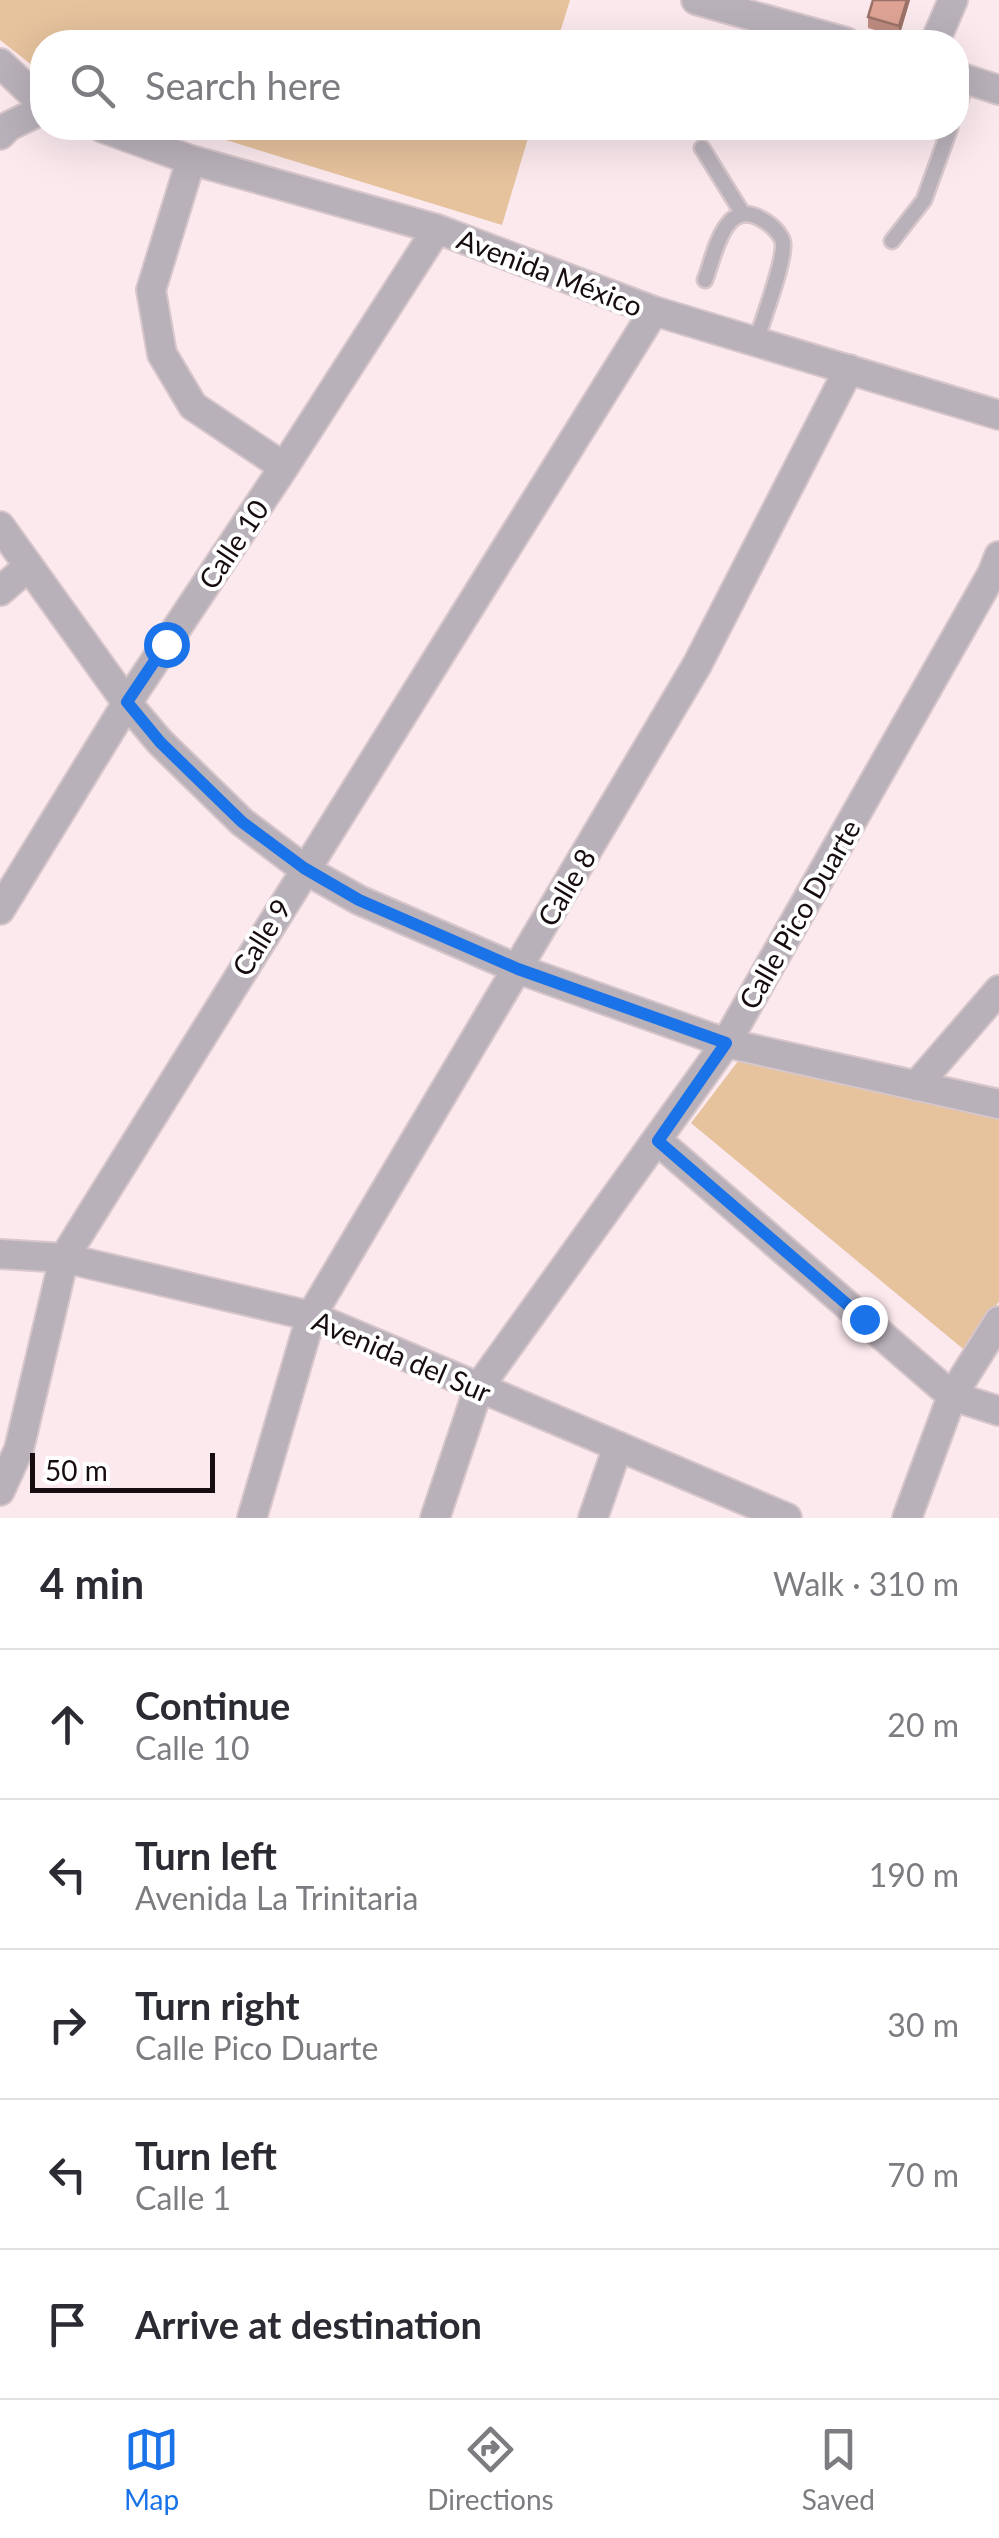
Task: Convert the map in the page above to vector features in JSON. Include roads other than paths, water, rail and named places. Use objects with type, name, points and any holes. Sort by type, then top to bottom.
[{"type":"street","points":[[696,0],[803,30]]},
{"type":"street","points":[[940,30],[953,0]]},
{"type":"street","points":[[0,63],[30,91]]},
{"type":"street","points":[[969,79],[999,90]]},
{"type":"street","points":[[0,135],[8,126],[30,116]]},
{"type":"street","name":"Avenida México","points":[[135,140],[191,160],[437,229],[654,311],[999,415]]},
{"type":"street","points":[[191,160],[151,290],[162,354],[194,406],[284,468]]},
{"type":"street","name":"Calle 10","points":[[0,910],[127,702],[284,468],[437,229]]},
{"type":"street","name":"Calle 9","points":[[0,1490],[19,1449],[64,1258],[654,311]]},
{"type":"street","name":"Calle 8","points":[[252,1518],[311,1316],[697,665],[849,369]]},
{"type":"street","points":[[0,526],[127,702],[196,780],[242,822],[304,868],[359,900],[518,969],[726,1043],[999,1104]]},
{"type":"street","points":[[0,592],[28,566]]},
{"type":"street","name":"Calle Pico Duarte","points":[[435,1518],[479,1387],[726,1043],[997,568]]},
{"type":"street","points":[[916,1086],[999,990]]},
{"type":"street","points":[[658,1141],[952,1396],[999,1411]]},
{"type":"street","name":"Avenida del Sur","points":[[0,1254],[64,1258],[311,1316],[618,1446],[749,1510],[786,1518]]},
{"type":"street","points":[[908,1518],[952,1396],[999,1321]]},
{"type":"street","points":[[594,1518],[618,1446]]},
{"type":"lane","points":[[892,242],[924,200],[946,140]]},
{"type":"lane","points":[[702,148],[744,214],[764,220],[783,242],[756,342]]},
{"type":"lane","points":[[706,280],[726,224],[744,214]]}]
